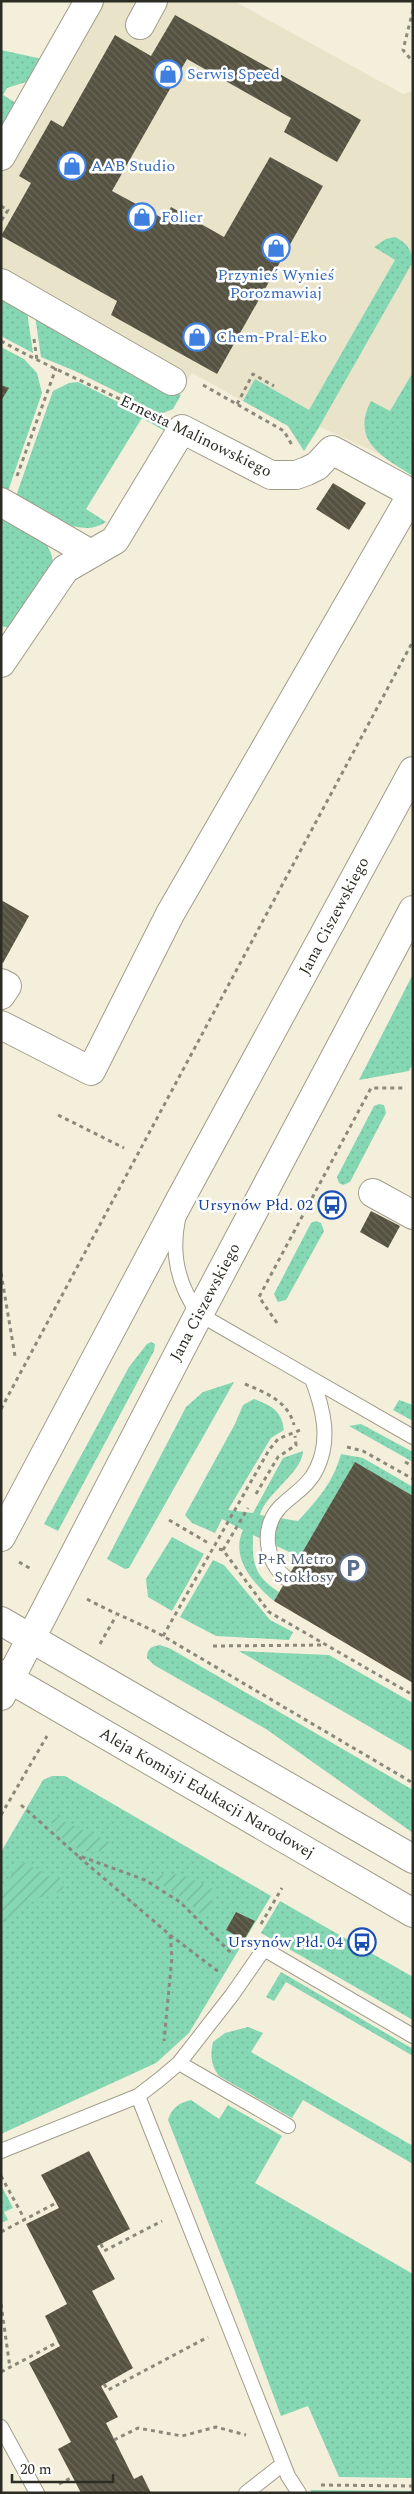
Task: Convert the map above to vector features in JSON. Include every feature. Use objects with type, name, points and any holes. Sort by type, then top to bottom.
[{"type":"street","points":[[1,156],[89,1]]},
{"type":"street","points":[[140,25],[153,1]]},
{"type":"street","points":[[1,283],[183,381]]},
{"type":"street","points":[[4,650],[65,569],[115,540],[182,429]]},
{"type":"street","name":"Ernesta Malinowskiego","points":[[182,429],[271,475],[296,475],[308,471],[332,450],[413,494]]},
{"type":"street","points":[[1,1025],[91,1071],[170,914],[413,494]]},
{"type":"street","points":[[1,502],[91,554]]},
{"type":"street","name":"Jana Ciszewskiego","points":[[1,1537],[181,1198],[413,771]]},
{"type":"street","name":"Jana Ciszewskiego","points":[[4,1683],[32,1638],[199,1314],[413,910]]},
{"type":"street","points":[[1,983],[7,986],[1,996]]},
{"type":"street","points":[[373,1193],[413,1215]]},
{"type":"street","points":[[1,1621],[413,1859]]},
{"type":"street","name":"Aleja Komisji Edukacji Narodowej","points":[[4,1683],[413,1912]]},
{"type":"lane","points":[[181,1198],[176,1229],[176,1259],[180,1281],[188,1298],[199,1314],[413,1437]]},
{"type":"lane","points":[[287,1579],[272,1563],[268,1540],[273,1519],[279,1509],[308,1482],[321,1458],[325,1429],[324,1416],[312,1379]]},
{"type":"lane","points":[[1,2151],[138,2096],[179,2062],[238,1987],[264,1949],[413,2036]]},
{"type":"lane","points":[[179,2062],[288,2126]]},
{"type":"lane","points":[[138,2096],[283,2464],[297,2489]]},
{"type":"lane","points":[[1,2427],[37,2493]]},
{"type":"lane","points":[[246,2493],[283,2464]]},
{"type":"path","points":[[413,10],[403,50],[413,62]]},
{"type":"path","points":[[1,206],[8,210],[1,221]]},
{"type":"path","name":"Ernesta Malinowskiego","points":[[1,341],[37,361],[56,368],[182,429]]},
{"type":"path","points":[[23,460],[56,368]]},
{"type":"path","points":[[237,404],[253,374],[274,386]]},
{"type":"path","points":[[183,381],[237,404],[284,431],[308,471]]},
{"type":"path","points":[[1,1409],[413,641]]},
{"type":"path","points":[[277,1323],[260,1297],[371,1088],[406,1088]]},
{"type":"path","points":[[58,1115],[124,1148]]},
{"type":"path","points":[[1,1273],[16,1356]]},
{"type":"path","points":[[245,1384],[269,1394],[281,1404],[290,1414],[294,1425]]},
{"type":"path","points":[[163,1636],[269,1450],[286,1434],[306,1429]]},
{"type":"path","points":[[342,1446],[363,1451],[413,1479]]},
{"type":"path","points":[[169,1520],[210,1544]]},
{"type":"path","points":[[219,1549],[223,1550],[269,1612],[413,1695]]},
{"type":"path","points":[[89,1600],[116,1616],[131,1619],[163,1636],[413,1783]]},
{"type":"path","points":[[103,1638],[116,1616]]},
{"type":"path","points":[[213,1646],[325,1645]]},
{"type":"path","points":[[1,1815],[41,1746]]},
{"type":"path","points":[[21,1804],[170,1935],[238,1987]]},
{"type":"path","points":[[77,1855],[145,1880],[180,1902],[233,1955]]},
{"type":"path","points":[[160,2079],[172,1957],[170,1935]]},
{"type":"path","points":[[1,2176],[25,2220]]},
{"type":"path","points":[[1,2232],[56,2203]]},
{"type":"path","points":[[101,2244],[104,2251],[182,2210]]},
{"type":"path","points":[[1,2304],[10,2368]]},
{"type":"path","points":[[104,2384],[108,2390],[229,2326]]},
{"type":"path","points":[[1,2372],[58,2342]]},
{"type":"path","points":[[114,2440],[138,2428],[182,2436],[216,2427],[275,2443]]},
{"type":"path","points":[[297,2489],[413,2486]]},
{"type":"shaded area","points":[[99,1],[234,1],[403,94],[411,91],[413,95],[413,476],[377,453],[320,427],[304,451],[288,426],[192,373],[187,381],[1,276],[1,173]]},
{"type":"green space","points":[[1,50],[42,59],[29,81],[7,88],[3,95],[16,103],[1,130]]},
{"type":"green space","points":[[395,237],[409,248],[412,260],[411,265],[304,451],[288,426],[243,401],[255,379],[309,410],[395,260],[374,247],[386,239]]},
{"type":"green space","points":[[1,291],[26,305],[33,353],[1,336]]},
{"type":"green space","points":[[34,309],[181,395],[173,409],[161,414],[75,371],[41,357]]},
{"type":"green space","points":[[1,347],[24,359],[37,373],[42,393],[8,491],[1,488],[1,401],[8,389],[1,385]]},
{"type":"green space","points":[[413,372],[413,476],[391,462],[373,446],[367,437],[364,427],[371,401],[390,411]]},
{"type":"green space","points":[[78,382],[168,427],[166,431],[163,430],[142,418],[86,509],[106,522],[95,527],[84,528],[60,521],[16,496],[53,391],[69,383]]},
{"type":"green space","points":[[1,516],[36,535],[43,541],[52,556],[53,566],[10,628],[1,626]]},
{"type":"green space","points":[[413,974],[413,1063],[409,1071],[359,1080]]},
{"type":"green space","points":[[384,1105],[386,1113],[350,1182],[343,1185],[339,1183],[337,1177],[374,1106]]},
{"type":"green space","points":[[316,1221],[321,1223],[324,1231],[286,1300],[278,1302],[274,1294],[311,1223]]},
{"type":"green space","points":[[151,1342],[155,1344],[154,1351],[58,1531],[44,1524],[129,1367],[147,1344]]},
{"type":"green space","points":[[234,1382],[129,1568],[125,1569],[107,1559],[186,1407],[203,1392]]},
{"type":"green space","points":[[254,1399],[266,1404],[278,1413],[284,1430],[271,1438],[228,1510],[253,1513],[283,1458],[303,1451],[297,1467],[269,1499],[260,1515],[298,1521],[329,1482],[341,1454],[363,1458],[413,1487],[413,1496],[300,1557],[253,1535],[253,1553],[256,1568],[264,1580],[279,1592],[274,1601],[258,1586],[242,1560],[239,1550],[243,1530],[222,1519],[215,1533],[192,1523],[185,1515],[235,1424],[243,1405]]},
{"type":"green space","points":[[399,1400],[413,1405],[413,1421],[393,1410]]},
{"type":"green space","points":[[361,1424],[413,1452],[413,1462],[349,1426]]},
{"type":"green space","points":[[172,1537],[204,1554],[172,1611],[148,1597],[146,1579]]},
{"type":"green space","points":[[213,1560],[224,1565],[270,1620],[293,1632],[289,1640],[216,1636],[180,1617]]},
{"type":"green space","points":[[160,1645],[171,1649],[413,1790],[413,1833],[266,1729],[154,1665],[147,1658],[148,1652],[152,1647]]},
{"type":"green space","points":[[239,1651],[329,1655],[413,1703],[413,1752]]},
{"type":"green space","points":[[52,1776],[65,1776],[271,1896],[189,2033],[156,2063],[1,2134],[1,1852],[43,1780]]},
{"type":"green space","points":[[58,1812],[65,1822],[112,1843],[111,1849],[91,1852],[84,1851],[65,1840],[59,1835],[52,1823],[51,1816]]},
{"type":"green space","points":[[23,1862],[49,1876],[61,1878],[64,1888],[61,1891],[35,1900],[1,1925],[1,1898],[15,1867]]},
{"type":"green space","points":[[173,1874],[185,1876],[215,1890],[216,1893],[212,1899],[213,1910],[200,1914],[186,1900],[152,1878],[158,1875]]},
{"type":"green space","points":[[280,1901],[413,1977],[413,2020],[261,1933]]},
{"type":"green space","points":[[281,1972],[413,2049],[413,2056],[286,1982],[274,2001],[266,1997]]},
{"type":"green space","points":[[248,2027],[263,2033],[251,2052],[413,2146],[413,2164],[303,2100],[292,2118],[219,2076],[212,2060],[213,2042],[225,2033]]},
{"type":"green space","points":[[191,2100],[219,2119],[228,2105],[282,2136],[255,2183],[413,2274],[413,2478],[339,2477],[308,2406],[281,2416],[233,2286],[168,2120],[171,2112],[176,2107]]},
{"type":"green space","points":[[1,2185],[13,2208],[4,2212],[8,2220],[1,2223]]},
{"type":"green space","points":[[310,2490],[413,2491],[413,2493],[313,2493]]},
{"type":"building","points":[[175,15],[361,120],[337,162],[284,132],[291,118],[187,59],[112,191],[164,219],[171,207],[224,237],[270,157],[323,186],[217,374],[111,315],[117,301],[1,236],[31,183],[19,176],[51,120],[63,127],[115,35],[151,56]]},
{"type":"building","points":[[1,385],[9,388],[1,401]]},
{"type":"building","points":[[333,483],[366,503],[349,530],[316,509]]},
{"type":"building","points":[[1,900],[29,916],[3,963],[1,962]]},
{"type":"building","points":[[371,1211],[400,1226],[388,1248],[360,1232]]},
{"type":"building","name":"P+R Metro Stokłosy","points":[[355,1462],[413,1496],[413,1683],[274,1601]]},
{"type":"building","points":[[236,1912],[255,1921],[244,1940],[226,1930]]},
{"type":"building","points":[[89,2151],[130,2229],[97,2246],[115,2279],[92,2291],[133,2368],[101,2386],[118,2417],[106,2423],[134,2479],[142,2475],[151,2493],[81,2493],[58,2449],[71,2442],[29,2363],[60,2346],[45,2316],[67,2304],[26,2224],[59,2208],[41,2175]]},
{"type":"place","name":"Serwis Speed","points":[[168,74]]},
{"type":"place","name":"AAB Studio","points":[[72,166]]},
{"type":"place","name":"Folier","points":[[142,217]]},
{"type":"place","name":"Przynieś Wynieś Porozmawiaj","points":[[276,248]]},
{"type":"place","name":"Chem-Pral-Eko","points":[[197,337]]},
{"type":"place","name":"Ursynów Płd. 02","points":[[332,1205]]},
{"type":"place","name":"P+R Metro Stokłosy","points":[[353,1568]]},
{"type":"place","name":"Ursynów Płd. 04","points":[[362,1942]]}]
